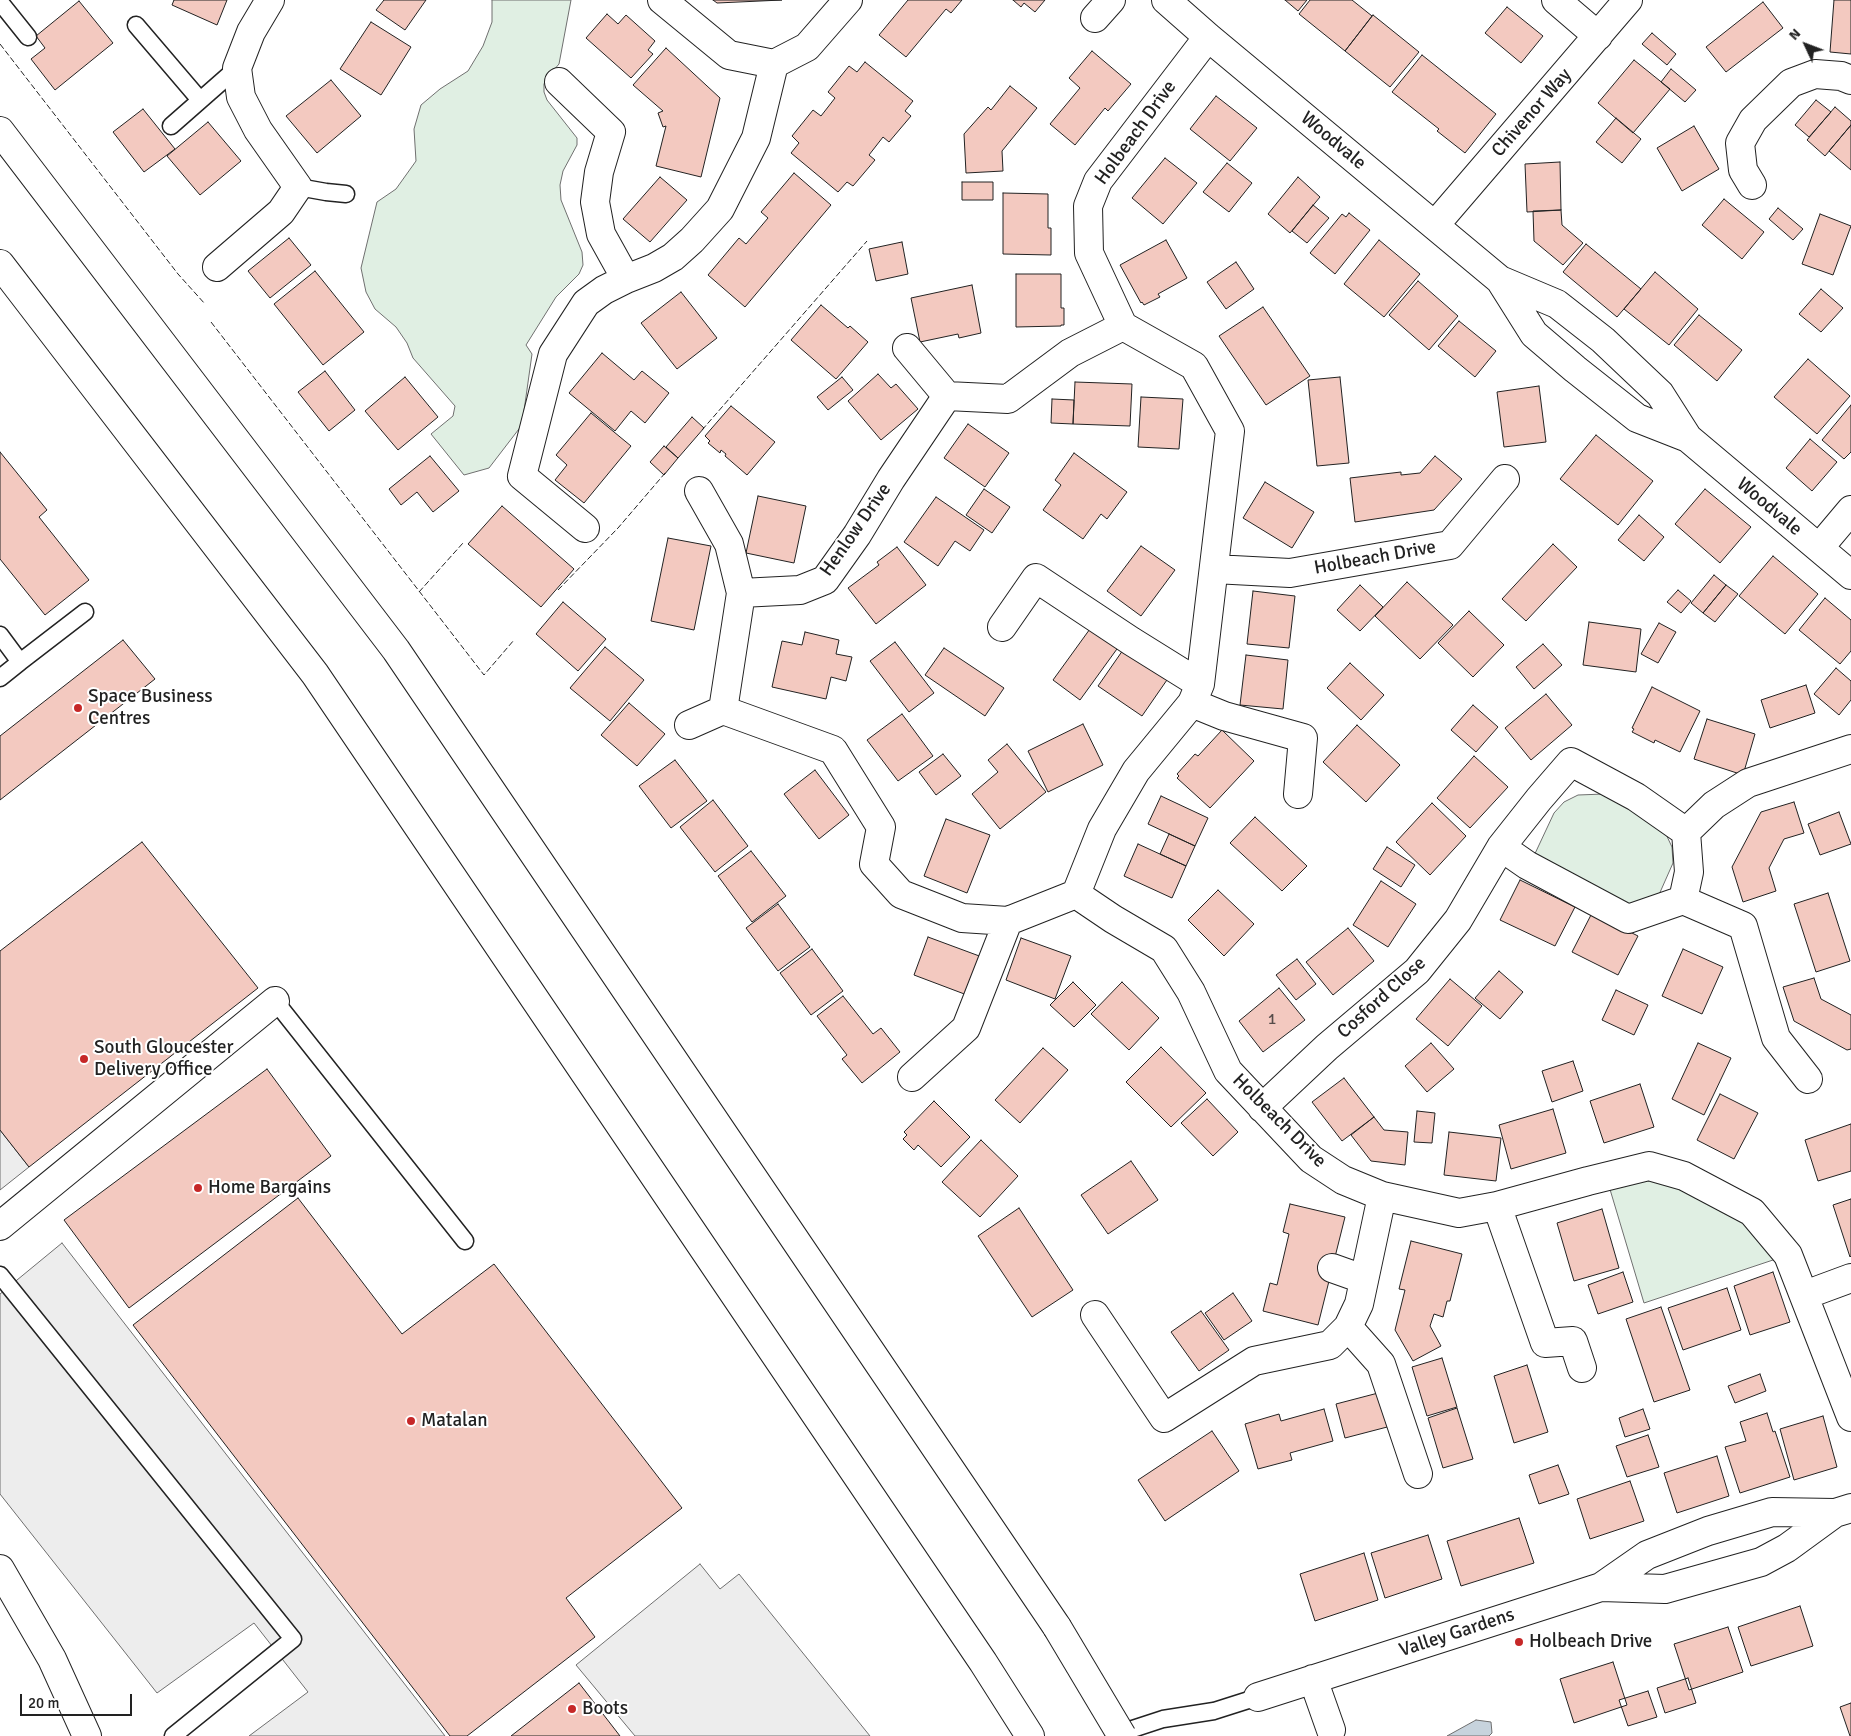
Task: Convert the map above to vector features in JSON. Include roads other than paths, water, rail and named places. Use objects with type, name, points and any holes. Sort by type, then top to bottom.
[{"type":"main road","points":[[217,267],[281,212],[298,187],[258,130],[241,98],[237,68],[251,32],[270,0]]},
{"type":"main road","points":[[662,0],[728,54],[774,64],[807,47],[848,0]]},
{"type":"main road","name":"Woodvale","points":[[1166,0],[1500,280],[1557,304],[1603,340],[1660,394],[1688,438],[1851,575]]},
{"type":"main road","points":[[1556,0],[1598,36]]},
{"type":"main road","name":"Chivenor Way","points":[[1435,225],[1628,0]]},
{"type":"main road","name":"Holbeach Drive","points":[[1123,326],[1089,253],[1088,206],[1098,181],[1208,37]]},
{"type":"main road","points":[[585,528],[522,476],[553,354],[586,303],[604,290],[654,268],[673,256],[692,240],[720,209],[756,138],[774,64]]},
{"type":"main road","points":[[1752,185],[1743,170],[1740,143],[1753,120],[1791,83],[1814,74],[1841,76],[1851,80]]},
{"type":"main road","points":[[559,82],[612,132],[599,172],[595,202],[601,234],[626,279]]},
{"type":"main road","points":[[0,130],[396,650],[1057,1627],[1122,1736]]},
{"type":"main road","points":[[0,264],[316,674],[983,1662],[1030,1736]]},
{"type":"main road","name":"Woodvale","points":[[1500,280],[1534,334],[1575,369],[1637,418],[1688,438]]},
{"type":"main road","points":[[689,725],[723,710],[834,750],[881,827],[874,864],[901,894],[962,918],[1008,921],[1076,894],[1102,829],[1136,771],[1196,693],[1214,569],[1230,431],[1194,366],[1123,326],[1070,353],[1008,399],[947,396],[908,348]]},
{"type":"main road","name":"Henlow Drive","points":[[741,592],[800,590],[825,580],[857,535],[891,479],[947,396]]},
{"type":"main road","name":"Holbeach Drive","points":[[1214,569],[1290,572],[1450,545],[1505,480]]},
{"type":"main road","points":[[699,491],[730,544],[741,592],[723,710]]},
{"type":"main road","points":[[1819,548],[1851,510]]},
{"type":"main road","points":[[1002,627],[1036,578],[1130,641],[1224,716],[1303,738],[1298,794]]},
{"type":"main road","points":[[1683,900],[1690,872],[1686,832],[1714,805],[1748,783],[1851,749]]},
{"type":"main road","name":"Cosford Close","points":[[1262,1108],[1327,1047],[1417,972],[1458,920],[1500,847],[1571,762],[1636,797],[1686,832]]},
{"type":"main road","points":[[1500,847],[1527,865],[1628,919],[1683,900],[1743,926],[1776,1038],[1808,1079]]},
{"type":"main road","name":"Holbeach Drive","points":[[1076,894],[1113,919],[1164,949],[1191,992],[1228,1071],[1311,1159],[1342,1180],[1382,1196],[1459,1213],[1497,1206],[1588,1180],[1649,1166],[1684,1176],[1752,1212],[1788,1255],[1851,1417]]},
{"type":"main road","points":[[912,1077],[966,1028],[1008,921]]},
{"type":"main road","points":[[0,1226],[274,1001]]},
{"type":"main road","points":[[1095,1316],[1164,1418],[1254,1361],[1330,1345],[1348,1327],[1359,1304],[1382,1196]]},
{"type":"main road","points":[[1497,1206],[1544,1343],[1573,1341],[1582,1368]]},
{"type":"main road","points":[[1332,1268],[1364,1279]]},
{"type":"main road","points":[[1805,1295],[1851,1278]]},
{"type":"main road","points":[[1348,1327],[1380,1364],[1418,1474]]},
{"type":"main road","name":"Valley Gardens","points":[[1600,1587],[1665,1589],[1761,1562],[1787,1548],[1843,1511]]},
{"type":"main road","name":"Valley Gardens","points":[[1258,1697],[1600,1587],[1647,1555],[1708,1531],[1772,1512],[1843,1511]]},
{"type":"main road","points":[[0,1569],[52,1659],[87,1736]]},
{"type":"main road","points":[[1313,1679],[1331,1730]]},
{"type":"lane","points":[[0,2],[28,36]]},
{"type":"lane","points":[[136,25],[200,100]]},
{"type":"lane","points":[[171,126],[237,68]]},
{"type":"lane","points":[[298,187],[346,194]]},
{"type":"lane","points":[[0,678],[85,612]]},
{"type":"lane","points":[[0,635],[20,662]]},
{"type":"lane","points":[[274,1001],[465,1241]]},
{"type":"lane","points":[[0,1275],[293,1639],[173,1736]]},
{"type":"lane","points":[[1112,1736],[1163,1719],[1214,1711],[1258,1697]]},
{"type":"place","name":"Space Business Centres","points":[[78,708]]},
{"type":"place","name":"South Gloucester Delivery Office","points":[[84,1059]]},
{"type":"place","name":"Home Bargains","points":[[198,1188]]},
{"type":"place","name":"Matalan","points":[[411,1421]]},
{"type":"place","name":"Holbeach Drive","points":[[1519,1642]]},
{"type":"place","name":"Boots","points":[[572,1709]]}]
